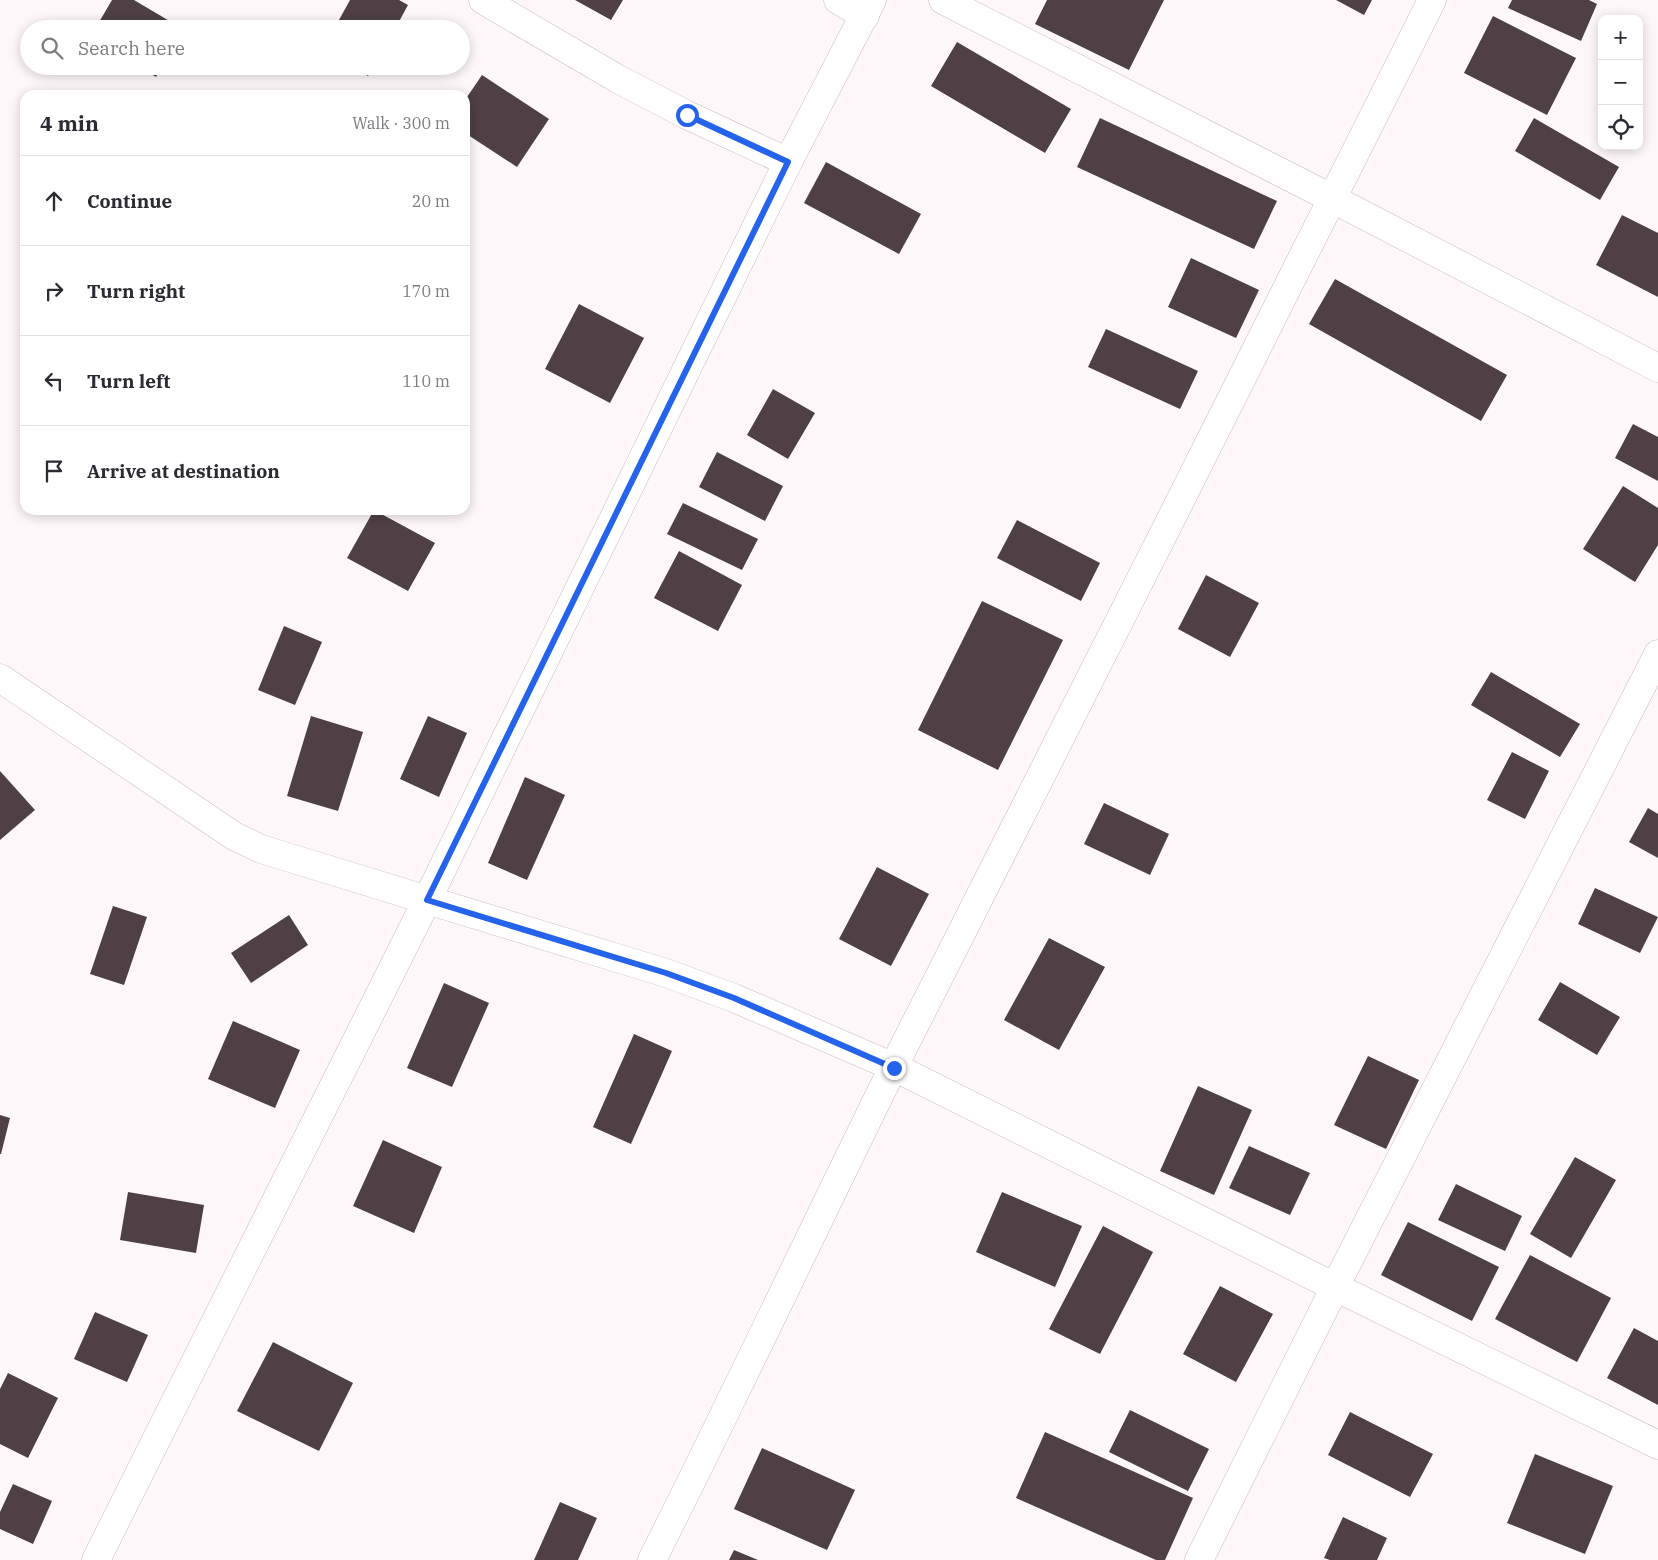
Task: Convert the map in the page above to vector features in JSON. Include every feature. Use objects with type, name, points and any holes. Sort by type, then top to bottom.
[{"type":"street","points":[[483,0],[618,79],[687,115],[788,162]]},
{"type":"street","points":[[96,1560],[427,900],[788,162],[869,8],[838,0]]},
{"type":"street","points":[[943,0],[1333,199],[1658,368]]},
{"type":"street","points":[[652,1560],[702,1462],[894,1068],[1432,0]]},
{"type":"street","points":[[1199,1560],[1335,1288],[1658,654]]},
{"type":"street","points":[[0,678],[234,836],[261,849],[666,973],[734,998],[894,1068],[1335,1288],[1658,1444]]},
{"type":"building","points":[[112,0],[134,0],[168,20],[100,20]]},
{"type":"building","points":[[350,0],[399,0],[408,5],[400,20],[339,20]]},
{"type":"building","points":[[575,0],[623,0],[611,20]]},
{"type":"building","points":[[1047,0],[1164,0],[1129,70],[1035,24]]},
{"type":"building","points":[[1336,0],[1372,0],[1364,15]]},
{"type":"building","points":[[1512,0],[1589,0],[1597,4],[1581,41],[1508,8]]},
{"type":"building","points":[[1493,16],[1576,58],[1547,115],[1464,73]]},
{"type":"building","points":[[957,42],[1071,109],[1045,153],[931,86]]},
{"type":"building","points":[[482,75],[549,119],[517,167],[470,136],[470,93]]},
{"type":"building","points":[[1100,118],[1277,201],[1254,249],[1077,167]]},
{"type":"building","points":[[1534,118],[1619,167],[1600,200],[1515,151]]},
{"type":"building","points":[[826,162],[921,214],[899,254],[804,203]]},
{"type":"building","points":[[1622,215],[1658,233],[1658,297],[1596,265]]},
{"type":"building","points":[[1191,258],[1259,290],[1236,338],[1168,307]]},
{"type":"building","points":[[1335,279],[1507,375],[1481,421],[1309,324]]},
{"type":"building","points":[[579,304],[644,338],[610,403],[545,369]]},
{"type":"building","points":[[1106,329],[1198,371],[1180,409],[1088,367]]},
{"type":"building","points":[[773,389],[815,413],[788,459],[747,435]]},
{"type":"building","points":[[1633,424],[1658,437],[1658,481],[1615,458]]},
{"type":"building","points":[[717,452],[783,486],[765,521],[699,487]]},
{"type":"building","points":[[1623,486],[1658,508],[1658,545],[1635,582],[1583,549]]},
{"type":"building","points":[[683,503],[758,539],[742,570],[667,534]]},
{"type":"building","points":[[371,515],[383,515],[435,543],[408,591],[347,558]]},
{"type":"building","points":[[1017,520],[1100,563],[1081,601],[997,558]]},
{"type":"building","points":[[679,551],[742,585],[718,631],[654,598]]},
{"type":"building","points":[[1206,575],[1259,603],[1230,657],[1178,629]]},
{"type":"building","points":[[982,601],[1063,640],[998,770],[918,730]]},
{"type":"building","points":[[284,626],[322,642],[295,705],[258,690]]},
{"type":"building","points":[[1491,672],[1580,724],[1560,757],[1471,705]]},
{"type":"building","points":[[311,716],[363,732],[338,811],[287,796]]},
{"type":"building","points":[[428,716],[467,733],[439,797],[400,779]]},
{"type":"building","points":[[1512,752],[1549,771],[1525,819],[1487,800]]},
{"type":"building","points":[[0,771],[35,810],[0,840]]},
{"type":"building","points":[[525,777],[565,795],[527,880],[488,863]]},
{"type":"building","points":[[1104,803],[1169,834],[1150,875],[1084,844]]},
{"type":"building","points":[[1648,808],[1658,814],[1658,858],[1629,842]]},
{"type":"building","points":[[877,867],[929,894],[891,966],[839,939]]},
{"type":"building","points":[[1595,888],[1658,917],[1640,953],[1578,924]]},
{"type":"building","points":[[113,906],[147,917],[124,985],[90,974]]},
{"type":"building","points":[[289,915],[308,945],[251,983],[231,953]]},
{"type":"building","points":[[1049,938],[1105,967],[1059,1050],[1004,1020]]},
{"type":"building","points":[[1560,982],[1620,1017],[1597,1055],[1538,1020]]},
{"type":"building","points":[[444,983],[489,1003],[452,1087],[407,1068]]},
{"type":"building","points":[[233,1021],[300,1050],[275,1108],[208,1079]]},
{"type":"building","points":[[634,1034],[672,1051],[631,1144],[593,1127]]},
{"type":"building","points":[[1368,1056],[1419,1080],[1386,1149],[1334,1125]]},
{"type":"building","points":[[1198,1086],[1252,1110],[1214,1195],[1160,1171]]},
{"type":"building","points":[[0,1115],[10,1118],[1,1154],[0,1154]]},
{"type":"building","points":[[383,1140],[442,1167],[414,1233],[353,1206]]},
{"type":"building","points":[[1249,1146],[1310,1173],[1290,1215],[1229,1188]]},
{"type":"building","points":[[1575,1157],[1616,1180],[1571,1258],[1530,1234]]},
{"type":"building","points":[[1456,1184],[1522,1216],[1505,1251],[1438,1220]]},
{"type":"building","points":[[128,1192],[204,1205],[196,1253],[120,1240]]},
{"type":"building","points":[[1002,1192],[1082,1226],[1055,1287],[976,1252]]},
{"type":"building","points":[[1408,1222],[1499,1267],[1472,1321],[1381,1275]]},
{"type":"building","points":[[1103,1226],[1153,1252],[1100,1354],[1049,1329]]},
{"type":"building","points":[[1530,1255],[1611,1298],[1577,1362],[1495,1319]]},
{"type":"building","points":[[1220,1286],[1273,1314],[1236,1382],[1183,1354]]},
{"type":"building","points":[[95,1312],[148,1335],[127,1382],[74,1359]]},
{"type":"building","points":[[1634,1328],[1658,1341],[1658,1405],[1607,1378]]},
{"type":"building","points":[[273,1342],[353,1383],[319,1451],[237,1411]]},
{"type":"building","points":[[8,1373],[58,1398],[28,1458],[0,1444],[0,1389]]},
{"type":"building","points":[[1130,1410],[1209,1449],[1188,1491],[1109,1452]]},
{"type":"building","points":[[1350,1412],[1433,1454],[1410,1497],[1328,1455]]},
{"type":"building","points":[[1045,1432],[1193,1498],[1165,1560],[1156,1560],[1016,1498]]},
{"type":"building","points":[[762,1448],[855,1490],[827,1550],[734,1509]]},
{"type":"building","points":[[1535,1454],[1613,1486],[1585,1554],[1507,1523]]},
{"type":"building","points":[[13,1484],[52,1501],[33,1544],[0,1529],[0,1512]]},
{"type":"building","points":[[560,1502],[597,1518],[578,1560],[534,1560]]},
{"type":"building","points":[[1343,1517],[1387,1538],[1377,1560],[1330,1560],[1324,1558]]},
{"type":"building","points":[[734,1550],[758,1560],[729,1560]]},
{"type":"route","points":[[687,115],[788,162],[427,900],[666,973],[734,998],[894,1068]]}]
